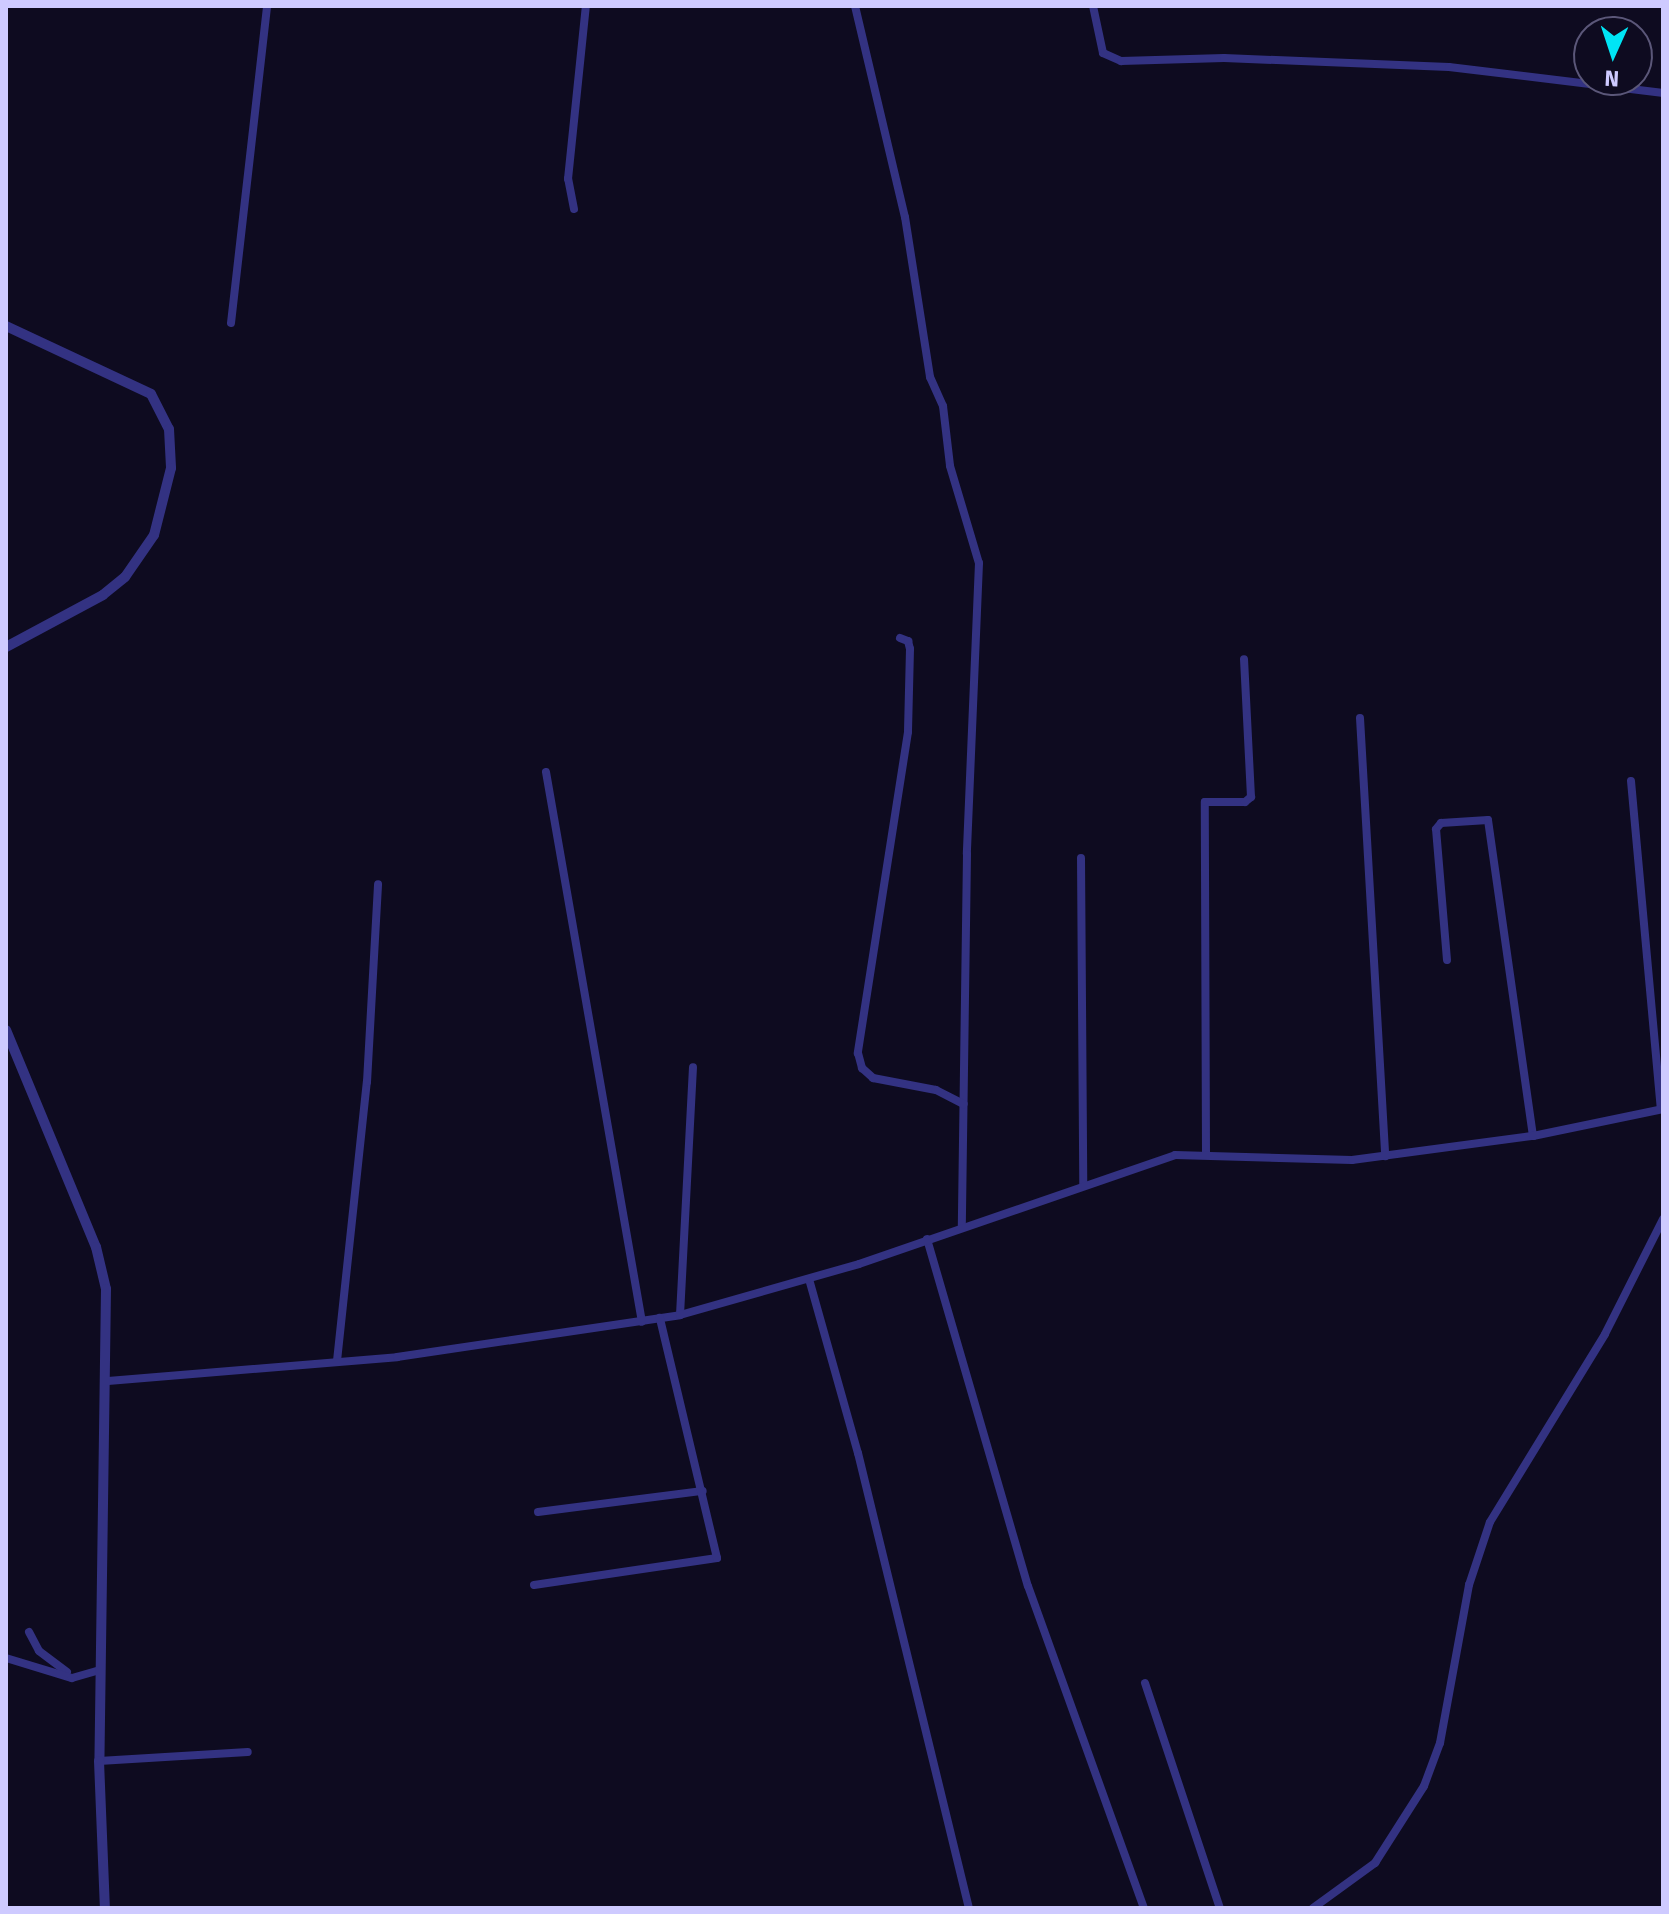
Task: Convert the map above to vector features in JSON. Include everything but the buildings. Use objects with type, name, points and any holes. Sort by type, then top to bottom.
[{"type":"street","points":[[231,323],[267,6]]},
{"type":"street","points":[[574,209],[568,179],[586,6]]},
{"type":"street","points":[[855,6],[905,217],[930,377],[943,406],[950,466],[979,563],[973,616],[962,1226]]},
{"type":"street","points":[[1093,6],[1103,53],[1121,61],[1224,58],[1449,67],[1663,93]]},
{"type":"street","points":[[6,326],[151,394],[169,429],[171,468],[154,535],[125,577],[103,595],[6,647]]},
{"type":"street","points":[[900,638],[908,641],[910,649],[908,732],[858,1053],[862,1068],[873,1078],[936,1090],[964,1104]]},
{"type":"street","points":[[1206,1155],[1205,802],[1245,802],[1251,797],[1244,659]]},
{"type":"street","points":[[1360,718],[1385,1156]]},
{"type":"street","points":[[546,772],[642,1322]]},
{"type":"street","points":[[108,1381],[337,1361],[680,1315],[809,1279],[1175,1155],[1352,1160],[1533,1136],[1662,1109],[1631,781]]},
{"type":"street","points":[[1447,960],[1436,829],[1441,823],[1488,820],[1533,1136]]},
{"type":"street","points":[[1081,858],[1083,1185]]},
{"type":"street","points":[[337,1361],[367,1082],[378,884]]},
{"type":"street","points":[[6,1030],[104,1271],[108,1381],[99,1761],[105,1908]]},
{"type":"street","points":[[6,1045],[18,1056]]},
{"type":"street","points":[[680,1315],[693,1067]]},
{"type":"street","points":[[1313,1908],[1375,1863],[1424,1786],[1440,1743],[1469,1585],[1490,1522],[1605,1334],[1663,1219]]},
{"type":"street","points":[[927,1239],[1028,1586],[1144,1908]]},
{"type":"street","points":[[809,1279],[858,1453],[969,1908]]},
{"type":"street","points":[[534,1585],[717,1558],[660,1318]]},
{"type":"street","points":[[538,1512],[703,1491]]},
{"type":"street","points":[[29,1632],[50,1662],[83,1677]]},
{"type":"street","points":[[6,1658],[83,1677],[100,1670]]},
{"type":"street","points":[[1145,1683],[1220,1908]]},
{"type":"street","points":[[99,1761],[248,1752]]}]
